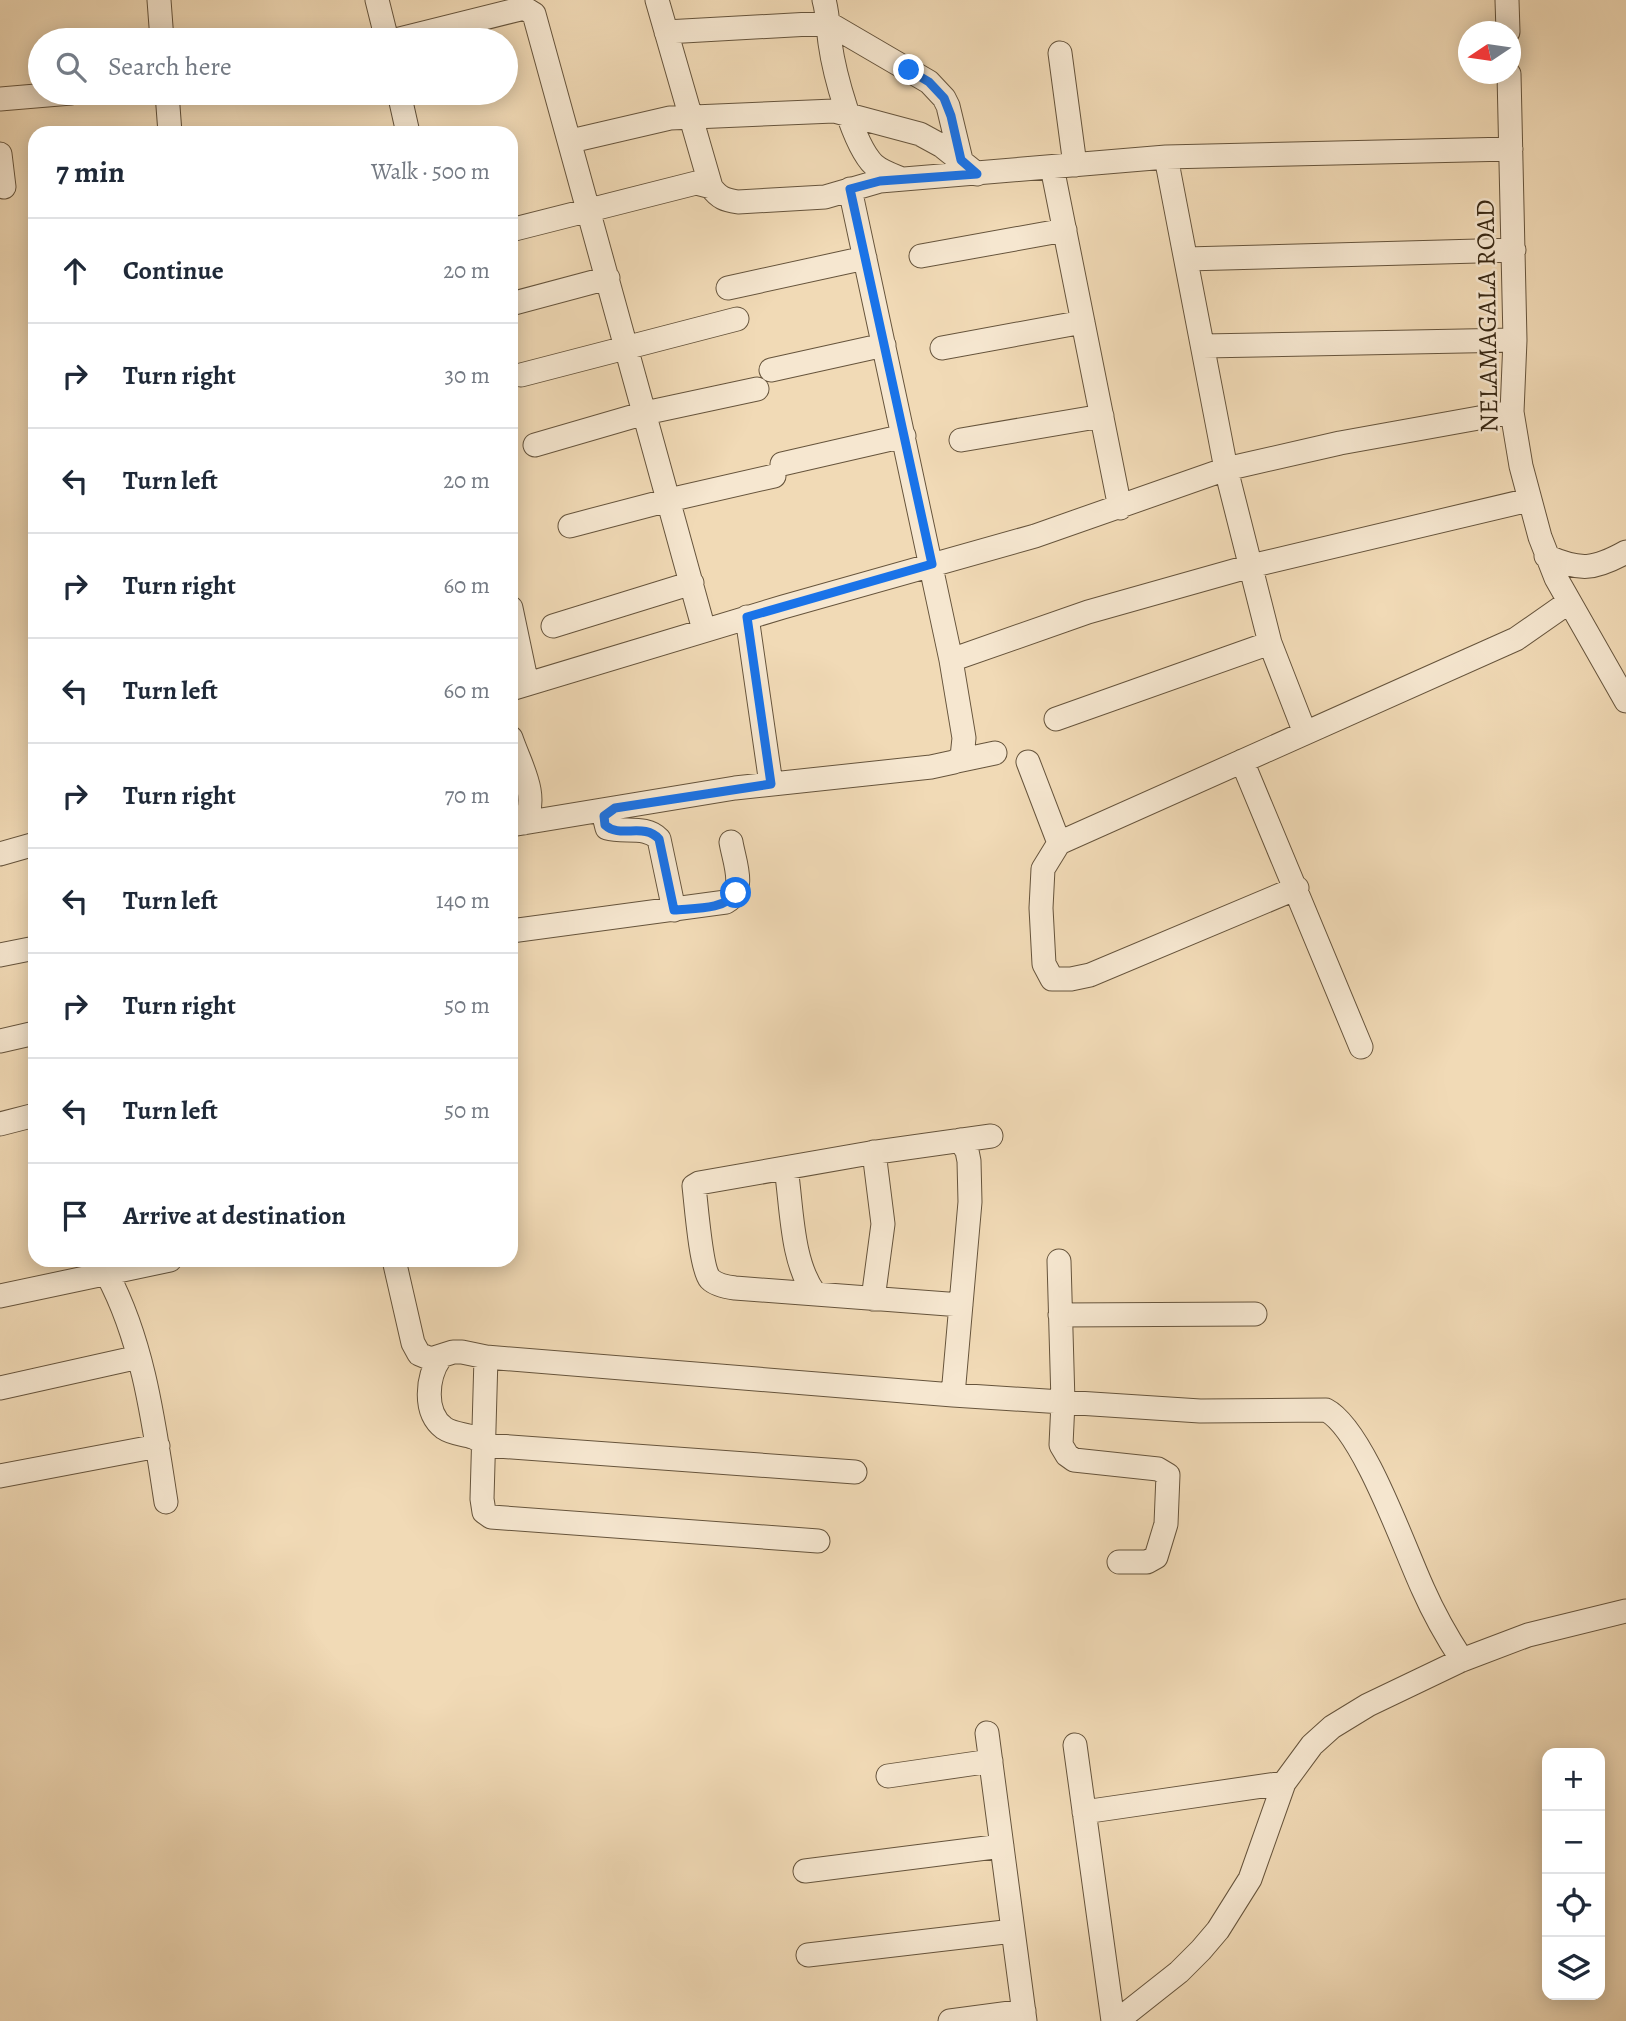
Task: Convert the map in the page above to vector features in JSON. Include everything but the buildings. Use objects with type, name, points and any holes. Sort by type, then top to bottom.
[{"type":"street","points":[[159,0],[161,28]]},
{"type":"street","points":[[377,0],[384,28]]},
{"type":"street","points":[[656,0],[711,187],[721,198],[738,202],[825,197],[871,182],[969,167],[1063,166],[1166,157],[1511,149]]},
{"type":"street","points":[[824,0],[830,46],[848,114],[866,156],[883,172],[902,179]]},
{"type":"street","points":[[1507,0],[1508,21]]},
{"type":"street","points":[[446,28],[528,8],[534,14],[705,630]]},
{"type":"street","points":[[666,32],[828,23],[929,82],[948,106],[969,167]]},
{"type":"street","points":[[1060,53],[1065,230],[1120,508]]},
{"type":"street","name":"NELAMAGALA ROAD","points":[[1509,84],[1515,340],[1511,412],[1529,500],[1546,556],[1626,701]]},
{"type":"street","points":[[0,99],[28,97]]},
{"type":"street","points":[[168,105],[169,126]]},
{"type":"street","points":[[402,105],[406,126]]},
{"type":"street","points":[[571,141],[670,118],[834,111],[920,134],[942,146],[969,167]]},
{"type":"street","points":[[0,154],[4,187]]},
{"type":"street","points":[[1166,157],[1226,469],[1270,643],[1305,733]]},
{"type":"street","points":[[518,228],[696,183],[711,187]]},
{"type":"street","points":[[850,189],[951,660],[965,744],[964,754],[957,761]]},
{"type":"street","points":[[921,256],[1065,230]]},
{"type":"street","points":[[1186,259],[1514,250]]},
{"type":"street","points":[[728,288],[865,258]]},
{"type":"street","points":[[518,302],[608,278]]},
{"type":"street","points":[[522,375],[737,319]]},
{"type":"street","points":[[942,348],[1083,322]]},
{"type":"street","points":[[1203,346],[1515,340]]},
{"type":"street","points":[[771,370],[884,345]]},
{"type":"street","points":[[535,445],[645,413],[757,389]]},
{"type":"street","points":[[519,686],[747,617],[1035,536],[1226,469],[1340,443],[1511,412]]},
{"type":"street","points":[[961,440],[1102,416]]},
{"type":"street","points":[[570,526],[904,436]]},
{"type":"street","points":[[951,660],[1088,612],[1251,566],[1529,500]]},
{"type":"street","points":[[1546,556],[1564,564],[1588,568],[1605,564],[1626,552]]},
{"type":"street","points":[[553,626],[692,583]]},
{"type":"street","points":[[1297,888],[1090,975],[1052,979],[1044,964],[1041,908],[1043,869],[1059,843],[1516,639],[1569,602]]},
{"type":"street","points":[[747,617],[771,784]]},
{"type":"street","points":[[1056,719],[1270,643]]},
{"type":"street","points":[[518,824],[771,784],[932,768],[995,753]]},
{"type":"street","points":[[518,758],[530,791],[531,808],[518,823]]},
{"type":"street","points":[[1242,761],[1361,1046]]},
{"type":"street","points":[[1028,762],[1059,843]]},
{"type":"street","points":[[615,808],[604,816],[607,828],[650,832],[659,839],[674,910]]},
{"type":"street","points":[[518,930],[722,904],[734,897],[738,885],[731,842]]},
{"type":"street","points":[[0,854],[28,846]]},
{"type":"street","points":[[0,955],[28,949]]},
{"type":"street","points":[[0,1041],[28,1035]]},
{"type":"street","points":[[0,1124],[28,1117]]},
{"type":"street","points":[[961,1305],[726,1287],[711,1280],[704,1261],[695,1185],[874,1152],[991,1136]]},
{"type":"street","points":[[953,1395],[970,1175],[967,1151],[960,1140]]},
{"type":"street","points":[[873,1299],[883,1224],[874,1152]]},
{"type":"street","points":[[786,1168],[799,1259],[803,1275],[815,1294]]},
{"type":"street","points":[[1059,1261],[1063,1402],[1061,1445],[1074,1460],[1158,1469],[1168,1475],[1166,1524],[1159,1552],[1153,1560],[1147,1562],[1119,1562]]},
{"type":"street","points":[[0,1296],[138,1267]]},
{"type":"street","points":[[396,1267],[416,1350],[426,1358],[440,1358]]},
{"type":"street","points":[[107,1274],[130,1323],[139,1357],[158,1446],[166,1502]]},
{"type":"street","points":[[1060,1315],[1255,1314]]},
{"type":"street","points":[[855,1472],[484,1445],[477,1438],[445,1428],[434,1414],[430,1400],[430,1377],[445,1354],[462,1352],[486,1357],[953,1395],[1200,1410],[1326,1410],[1345,1426],[1372,1474],[1441,1628],[1462,1660]]},
{"type":"street","points":[[0,1388],[139,1357]]},
{"type":"street","points":[[486,1357],[482,1506],[491,1517],[818,1541]]},
{"type":"street","points":[[0,1476],[158,1446]]},
{"type":"street","points":[[1075,1745],[1115,2021],[1179,1972],[1218,1930],[1250,1879],[1284,1783],[1312,1745],[1332,1727],[1368,1704],[1462,1660],[1528,1634],[1626,1611]]},
{"type":"street","points":[[950,2021],[1025,2016],[987,1733]]},
{"type":"street","points":[[888,1776],[991,1761]]},
{"type":"street","points":[[1084,1812],[1284,1783]]},
{"type":"street","points":[[805,1871],[1002,1846]]},
{"type":"street","points":[[808,1955],[1013,1931]]},
{"type":"route","points":[[736,893],[731,900],[722,904],[674,910],[659,839],[650,832],[610,830],[603,821],[604,816],[615,808],[771,784],[747,617],[932,564],[850,189],[862,184],[896,179],[977,174],[961,160],[944,98],[929,82],[909,70]]}]
